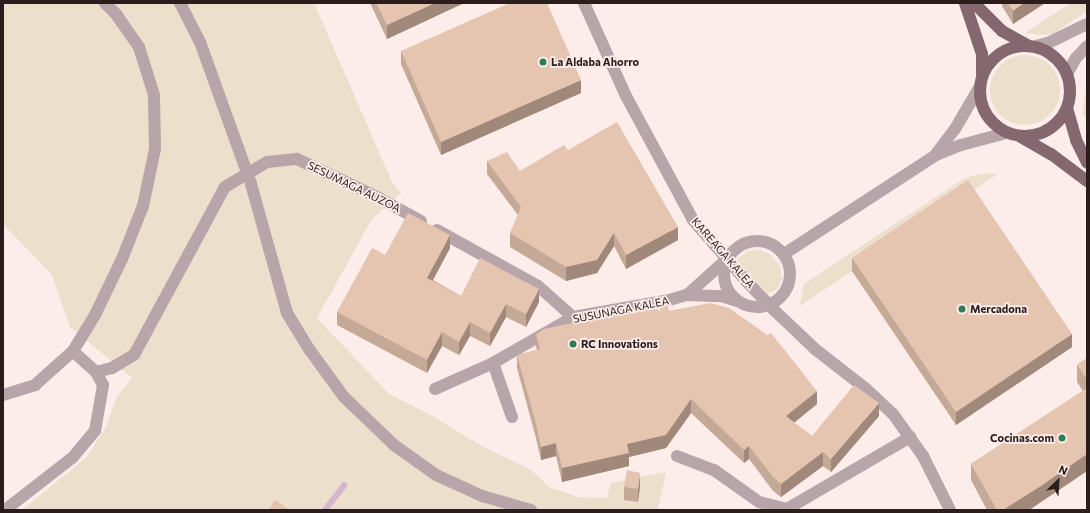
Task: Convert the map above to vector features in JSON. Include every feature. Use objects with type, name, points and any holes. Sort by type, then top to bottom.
[{"type":"main road","points":[[965,3],[982,54],[982,73],[979,88],[981,103],[985,114],[995,126],[1006,133],[1021,137],[1051,154],[1087,181]]},
{"type":"main road","points":[[979,5],[1002,31],[1031,46],[1051,53],[1063,65],[1066,74],[1071,92],[1067,108],[1061,120],[1048,130],[1034,136],[1021,137]]},
{"type":"main road","points":[[982,73],[991,60],[1001,52],[1011,48],[1031,46]]},
{"type":"main road","points":[[1067,108],[1076,140],[1087,163]]},
{"type":"street","points":[[3,394],[35,385],[73,351],[95,315],[127,246],[143,206],[155,149],[154,95],[139,47],[116,14],[105,3]]},
{"type":"street","points":[[180,3],[200,42],[249,178],[287,313],[309,349],[344,397],[394,445],[436,475],[482,496],[531,510]]},
{"type":"street","name":"KAREAGA KALEA","points":[[584,3],[626,96],[693,220],[769,305],[815,349],[865,388],[893,414],[923,456],[950,510]]},
{"type":"street","points":[[1031,46],[1048,43],[1087,24]]},
{"type":"street","points":[[1066,74],[1076,58],[1087,46]]},
{"type":"street","points":[[936,155],[955,129],[979,88]]},
{"type":"street","points":[[784,254],[936,155],[961,145],[1006,133]]},
{"type":"street","name":"SESUMAGA AUZOA","points":[[96,372],[112,368],[134,355],[225,187],[267,162],[297,159],[377,197],[538,286],[574,317]]},
{"type":"street","points":[[756,242],[776,247],[784,254],[789,268],[790,279],[783,294],[769,305],[757,307],[721,296],[687,295],[744,244],[756,242]]},
{"type":"street","points":[[727,259],[724,271],[725,282],[731,294],[739,302]]},
{"type":"street","name":"SUSUNAGA KALEA","points":[[435,389],[493,362],[574,317],[669,300],[687,295]]},
{"type":"street","points":[[5,510],[73,457],[95,431],[103,385],[96,372],[73,351]]},
{"type":"street","points":[[493,362],[512,417]]},
{"type":"street","points":[[677,456],[714,470],[759,502],[787,509],[910,437]]},
{"type":"shaded area","points":[[3,3],[314,3],[392,182],[401,193],[372,219],[317,318],[389,394],[429,414],[480,445],[531,470],[549,487],[578,497],[607,498],[611,483],[666,472],[658,510],[22,510],[87,457],[106,427],[117,396],[132,378],[70,327],[52,275],[3,224]]},
{"type":"shaded area","points":[[1071,3],[1087,3],[1087,11],[1053,34],[1040,35],[1025,33]]},
{"type":"shaded area","points":[[1025,55],[1038,58],[1050,65],[1057,77],[1060,90],[1057,103],[1050,115],[1038,122],[1025,125],[1012,122],[1000,115],[993,103],[990,90],[993,77],[1000,65],[1012,58]]},
{"type":"shaded area","points":[[1087,77],[1087,121],[1083,114]]},
{"type":"shaded area","points":[[988,173],[998,174],[800,306],[804,284],[962,180]]},
{"type":"shaded area","points":[[760,250],[771,255],[780,266],[782,279],[777,289],[767,294],[735,261],[748,251]]},
{"type":"building","points":[[376,3],[435,3],[387,25]]},
{"type":"building","points":[[510,3],[547,3],[581,80],[441,142],[401,51]]},
{"type":"building","points":[[1008,3],[1024,3],[1013,11]]},
{"type":"building","points":[[617,122],[678,227],[626,255],[614,233],[597,260],[566,267],[510,233],[521,207],[487,161],[507,152],[520,171],[564,145],[568,150]]},
{"type":"building","name":"Mercadona","points":[[968,180],[1072,334],[956,412],[852,258]]},
{"type":"building","points":[[408,213],[450,235],[427,278],[461,296],[480,258],[539,289],[526,314],[506,304],[490,333],[470,322],[459,342],[442,332],[427,360],[337,312],[372,248],[385,255]]},
{"type":"building","points":[[667,303],[669,311],[710,303],[729,308],[767,335],[771,333],[817,391],[786,416],[812,436],[854,385],[879,403],[831,459],[823,452],[781,484],[773,477],[749,446],[744,450],[691,399],[666,435],[627,444],[629,453],[562,468],[556,443],[541,447],[517,355],[540,349],[536,334],[544,329]]},
{"type":"building","points":[[1087,358],[1087,380],[1077,365]]},
{"type":"building","name":"Cocinas.com","points":[[1087,388],[1087,454],[1003,510],[997,510],[971,464]]},
{"type":"building","points":[[627,470],[640,473],[638,489],[624,487]]},
{"type":"building","points":[[275,500],[290,510],[268,510]]},
{"type":"waterway","points":[[325,510],[344,486]]},
{"type":"place","name":"La Aldaba Ahorro","points":[[543,62]]},
{"type":"place","name":"Mercadona","points":[[962,309]]},
{"type":"place","name":"RC Innovations","points":[[573,344]]},
{"type":"place","name":"Cocinas.com","points":[[1062,438]]}]
